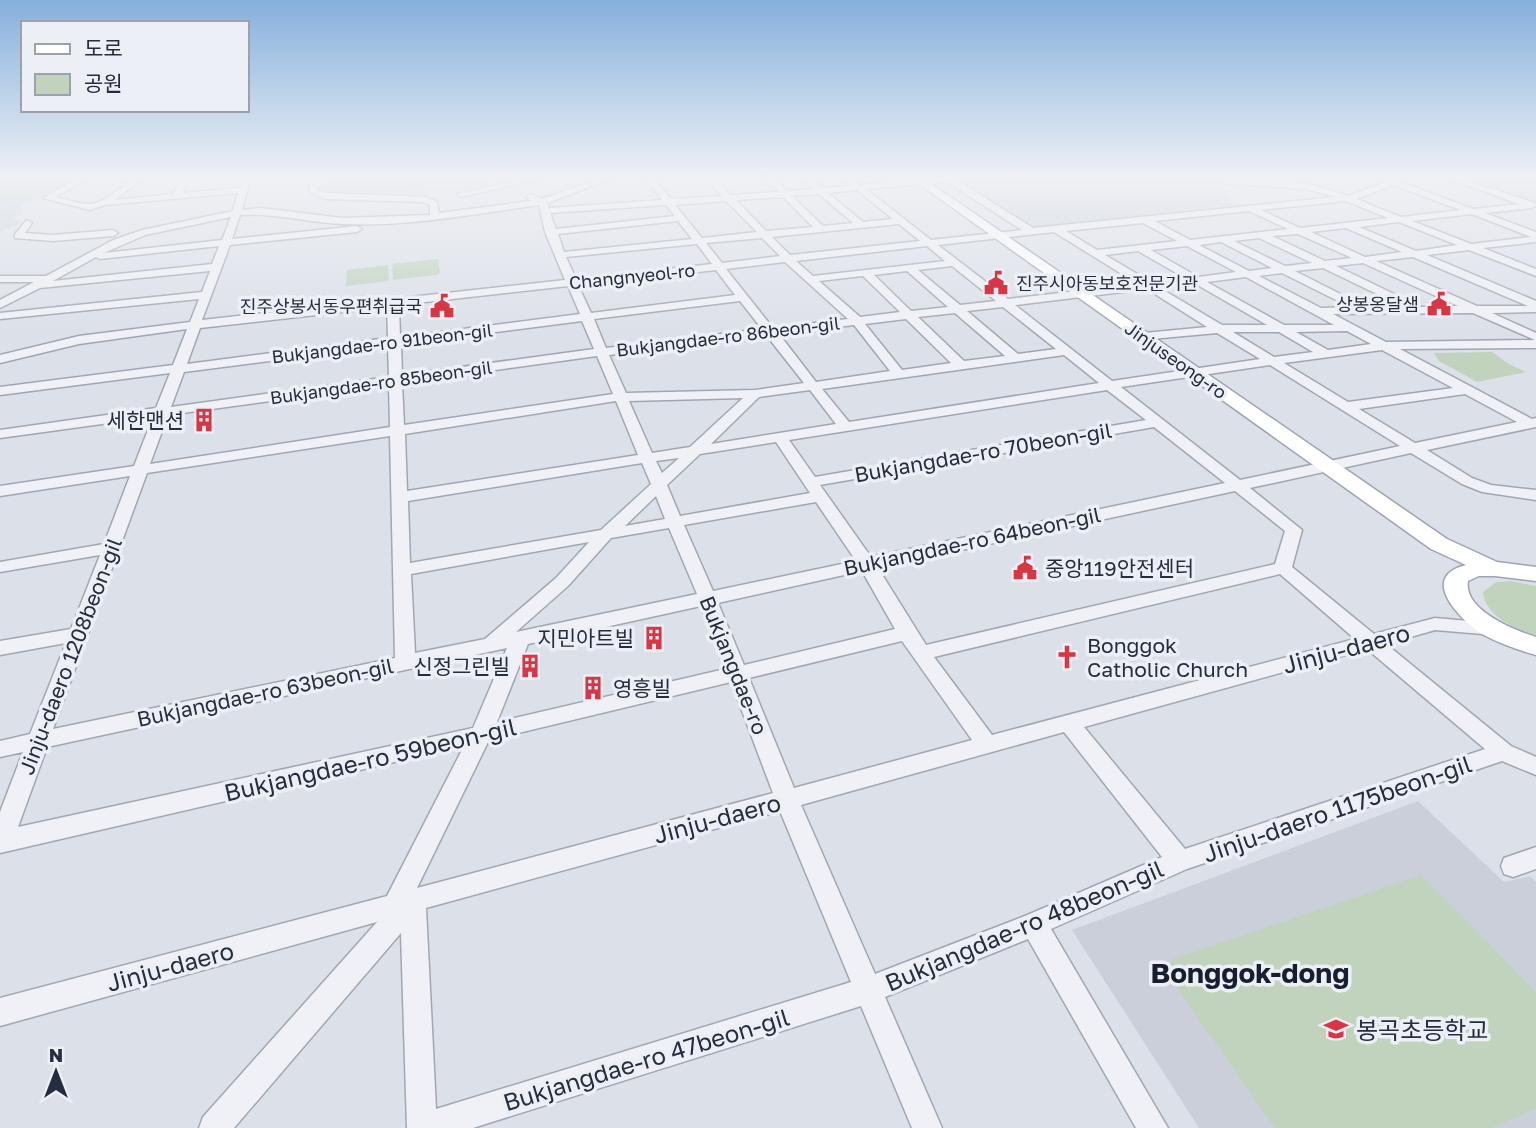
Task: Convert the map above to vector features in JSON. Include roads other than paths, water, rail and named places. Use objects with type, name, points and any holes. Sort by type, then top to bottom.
[{"type":"main road","name":"Jinjuseong-ro","points":[[989,229],[1439,544],[1490,567]]},
{"type":"main road","points":[[1439,544],[1462,574]]},
{"type":"main road","points":[[1536,574],[1490,567],[1462,574],[1457,582],[1456,592],[1462,603],[1494,629],[1536,646]]},
{"type":"street","points":[[22,229],[14,237],[52,238],[113,233],[138,235]]},
{"type":"street","points":[[109,229],[113,233]]},
{"type":"street","points":[[0,305],[89,257],[138,235],[166,229]]},
{"type":"street","name":"Jinju-daero 1208beon-gil","points":[[0,841],[230,229]]},
{"type":"street","points":[[89,257],[365,229]]},
{"type":"street","name":"Bukjangdae-ro","points":[[550,229],[672,521],[707,597],[787,799],[927,1128]]},
{"type":"street","points":[[551,232],[580,229]]},
{"type":"street","points":[[632,229],[644,247]]},
{"type":"street","points":[[689,229],[846,428]]},
{"type":"street","points":[[759,229],[787,258],[856,320],[898,373]]},
{"type":"street","points":[[560,255],[829,229]]},
{"type":"street","points":[[910,229],[1006,302],[1154,423],[1294,530],[1283,568]]},
{"type":"street","points":[[1027,229],[1032,232]]},
{"type":"street","points":[[1056,229],[1477,485],[1488,489],[1536,495]]},
{"type":"street","name":"Changnyeol-ro","points":[[0,359],[79,340],[787,258],[884,243],[928,243],[1060,229]]},
{"type":"street","points":[[1161,229],[1534,424]]},
{"type":"street","points":[[1295,229],[1536,337]]},
{"type":"street","points":[[1095,253],[1323,229]]},
{"type":"street","points":[[1354,229],[1536,307]]},
{"type":"street","points":[[1426,229],[1536,273]]},
{"type":"street","points":[[1516,229],[1536,237]]},
{"type":"street","points":[[1261,234],[1421,310]]},
{"type":"street","name":"Bukjangdae-ro 86beon-gil","points":[[601,352],[1536,237]]},
{"type":"street","points":[[1223,239],[1366,310]]},
{"type":"street","points":[[1140,248],[1326,354]]},
{"type":"street","points":[[811,279],[954,263]]},
{"type":"street","points":[[36,285],[215,267]]},
{"type":"street","points":[[909,268],[1014,357]]},
{"type":"street","points":[[866,273],[911,314],[960,365]]},
{"type":"street","points":[[0,279],[49,278]]},
{"type":"street","points":[[0,316],[205,295]]},
{"type":"street","name":"Bukjangdae-ro 91beon-gil","points":[[0,391],[743,296]]},
{"type":"street","points":[[394,302],[405,662]]},
{"type":"street","points":[[1318,311],[1536,307]]},
{"type":"street","points":[[1144,337],[1219,328],[1351,328]]},
{"type":"street","points":[[400,497],[699,448],[846,428],[1272,361],[1385,346],[1536,344]]},
{"type":"street","points":[[0,491],[620,397],[755,394],[810,384],[1066,351]]},
{"type":"street","name":"Bukjangdae-ro 85beon-gil","points":[[0,434],[601,352]]},
{"type":"street","points":[[1349,407],[1467,390]]},
{"type":"street","name":"Bukjangdae-ro 63beon-gil","points":[[492,643],[562,582],[604,536],[755,394]]},
{"type":"street","name":"Bukjangdae-ro 70beon-gil","points":[[404,570],[604,536],[816,489],[1154,423]]},
{"type":"street","name":"Bukjangdae-ro 64beon-gil","points":[[707,597],[1413,446],[1534,424]]},
{"type":"street","points":[[780,438],[867,564],[907,633],[986,745]]},
{"type":"street","points":[[0,567],[110,548]]},
{"type":"street","points":[[1283,568],[1368,642],[1503,752],[1536,766]]},
{"type":"street","points":[[921,653],[1283,568]]},
{"type":"street","name":"Bukjangdae-ro 63beon-gil","points":[[0,749],[707,597]]},
{"type":"street","name":"Jinju-daero","points":[[1435,624],[1462,603]]},
{"type":"street","name":"Jinju-daero","points":[[0,1012],[1435,624],[1494,629]]},
{"type":"street","name":"Bukjangdae-ro 59beon-gil","points":[[0,841],[481,734],[907,633]]},
{"type":"street","points":[[0,648],[78,634]]},
{"type":"street","points":[[214,1128],[404,903],[481,734],[521,638]]},
{"type":"street","name":"Jinju-daero 1175beon-gil","points":[[1069,723],[1180,860],[1503,752]]},
{"type":"street","name":"Bukjangdae-ro 48beon-gil","points":[[868,990],[1034,924],[1180,860]]},
{"type":"street","points":[[404,903],[423,1128]]},
{"type":"street","points":[[1034,924],[1153,1128]]},
{"type":"street","name":"Bukjangdae-ro 47beon-gil","points":[[423,1128],[868,990]]},
{"type":"place","name":"진주시아동보호전문기관","points":[[996,283]]},
{"type":"place","name":"상봉옹달샘","points":[[1439,304]]},
{"type":"place","name":"진주상봉서동우편취급국","points":[[442,306]]},
{"type":"place","name":"세한맨션","points":[[204,420]]},
{"type":"place","name":"중앙119안전센터","points":[[1025,568]]},
{"type":"place","name":"지민아트빌","points":[[654,638]]},
{"type":"place","name":"Bonggok Catholic Church","points":[[1067,657]]},
{"type":"place","name":"신정그린빌","points":[[530,666]]},
{"type":"place","name":"영흥빌","points":[[593,688]]},
{"type":"place","name":"봉곡초등학교","points":[[1336,1029]]},
{"type":"district","name":"Bonggok-dong","points":[[1250,972]]}]
